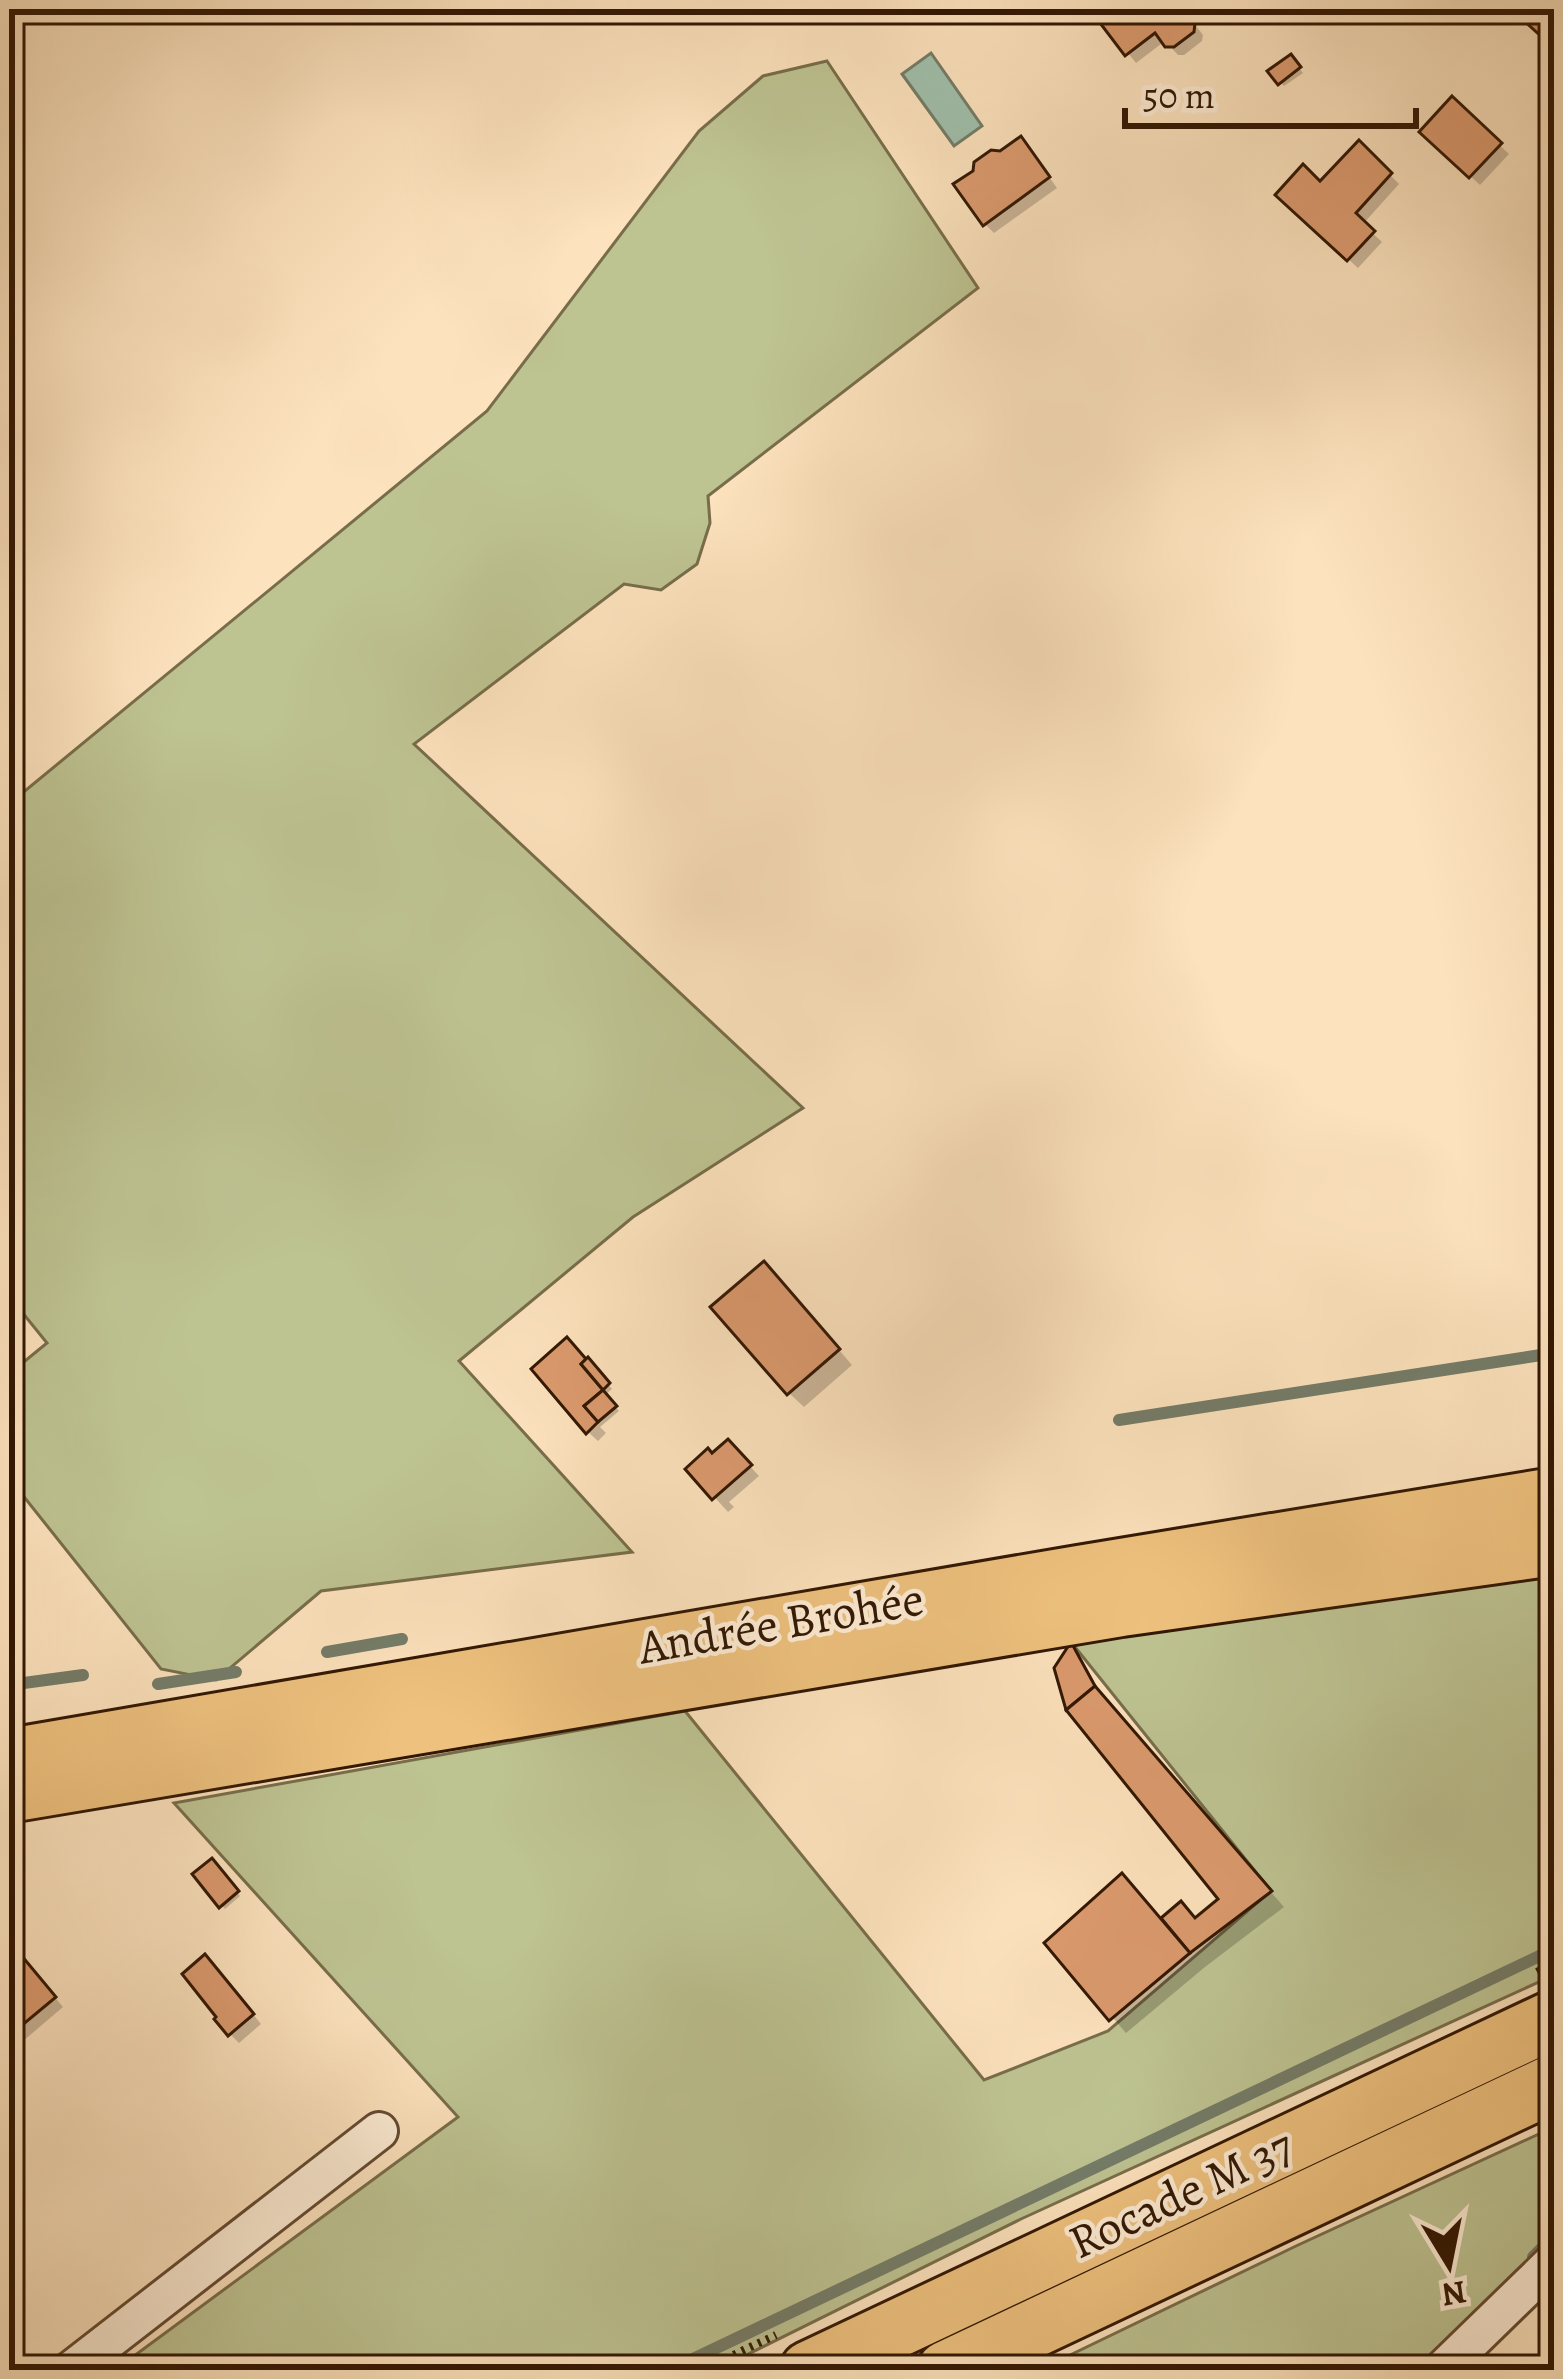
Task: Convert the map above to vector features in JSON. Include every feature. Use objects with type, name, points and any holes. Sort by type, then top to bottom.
[{"type":"highway","name":"Rocade M 37","points":[[809,2370],[1554,2019]]},
{"type":"highway","name":"Rocade M 37","points":[[946,2370],[1554,2084]]},
{"type":"main road","name":"Andrée Brohée","points":[[9,1756],[1554,1495]]},
{"type":"main road","name":"Andrée Brohée","points":[[9,1795],[1121,1610],[1554,1548]]},
{"type":"street","points":[[71,2370],[380,2131]]},
{"type":"street","points":[[1442,2370],[1554,2260]]},
{"type":"shaded area","points":[[931,53],[982,126],[954,146],[902,74]]},
{"type":"shaded area","points":[[827,61],[978,288],[708,496],[710,523],[697,564],[661,590],[624,584],[414,744],[803,1108],[633,1217],[459,1361],[632,1552],[321,1591],[216,1680],[161,1669],[9,1478],[9,1374],[47,1343],[9,1296],[9,804],[487,411],[699,131],[763,76]]},
{"type":"shaded area","points":[[1554,1571],[1554,1975],[1021,2219],[716,2370],[115,2370],[458,2117],[174,1803],[685,1711],[984,2080],[1108,2031],[1271,1891],[1071,1642]]},
{"type":"shaded area","points":[[1554,2127],[1554,2247],[1425,2370],[1039,2370],[1296,2246]]},
{"type":"building","points":[[1082,9],[1184,9],[1195,23],[1194,32],[1174,47],[1165,47],[1155,33],[1125,56],[1091,11],[1086,14]]},
{"type":"building","points":[[1511,9],[1554,9],[1554,48]]},
{"type":"building","points":[[1291,54],[1301,67],[1278,85],[1267,71]]},
{"type":"building","points":[[1452,96],[1502,143],[1469,178],[1419,132]]},
{"type":"building","points":[[1021,136],[1050,177],[983,226],[953,184],[973,171],[974,162],[991,150],[1000,151]]},
{"type":"building","points":[[1359,140],[1392,173],[1356,213],[1375,231],[1347,261],[1275,195],[1303,164],[1320,181]]},
{"type":"building","points":[[764,1261],[840,1349],[787,1395],[710,1307]]},
{"type":"building","points":[[567,1337],[603,1390],[584,1406],[598,1422],[586,1434],[531,1369]]},
{"type":"building","points":[[588,1357],[610,1383],[603,1390],[581,1364]]},
{"type":"building","points":[[603,1390],[617,1406],[598,1422],[584,1406]]},
{"type":"building","points":[[728,1439],[752,1465],[712,1500],[685,1469],[708,1448],[712,1453]]},
{"type":"building","points":[[1071,1642],[1095,1686],[1066,1710],[1054,1668]]},
{"type":"building","points":[[1095,1686],[1272,1891],[1190,1953],[1161,1918],[1181,1901],[1195,1918],[1218,1899],[1066,1710]]},
{"type":"building","points":[[212,1858],[239,1891],[219,1908],[192,1874]]},
{"type":"building","points":[[1122,1873],[1190,1953],[1109,2021],[1044,1943]]},
{"type":"building","points":[[205,1954],[254,2014],[228,2036],[182,1974]]},
{"type":"building","points":[[21,1955],[56,1997],[9,2036],[9,1965]]},
{"type":"waterway","points":[[1119,1420],[1554,1353]]},
{"type":"waterway","points":[[327,1652],[402,1639]]},
{"type":"waterway","points":[[158,1684],[236,1672]]},
{"type":"waterway","points":[[9,1685],[83,1675]]},
{"type":"waterway","points":[[670,2370],[1554,1949]]},
{"type":"waterway","points":[[1533,2257],[1554,2236]]}]
